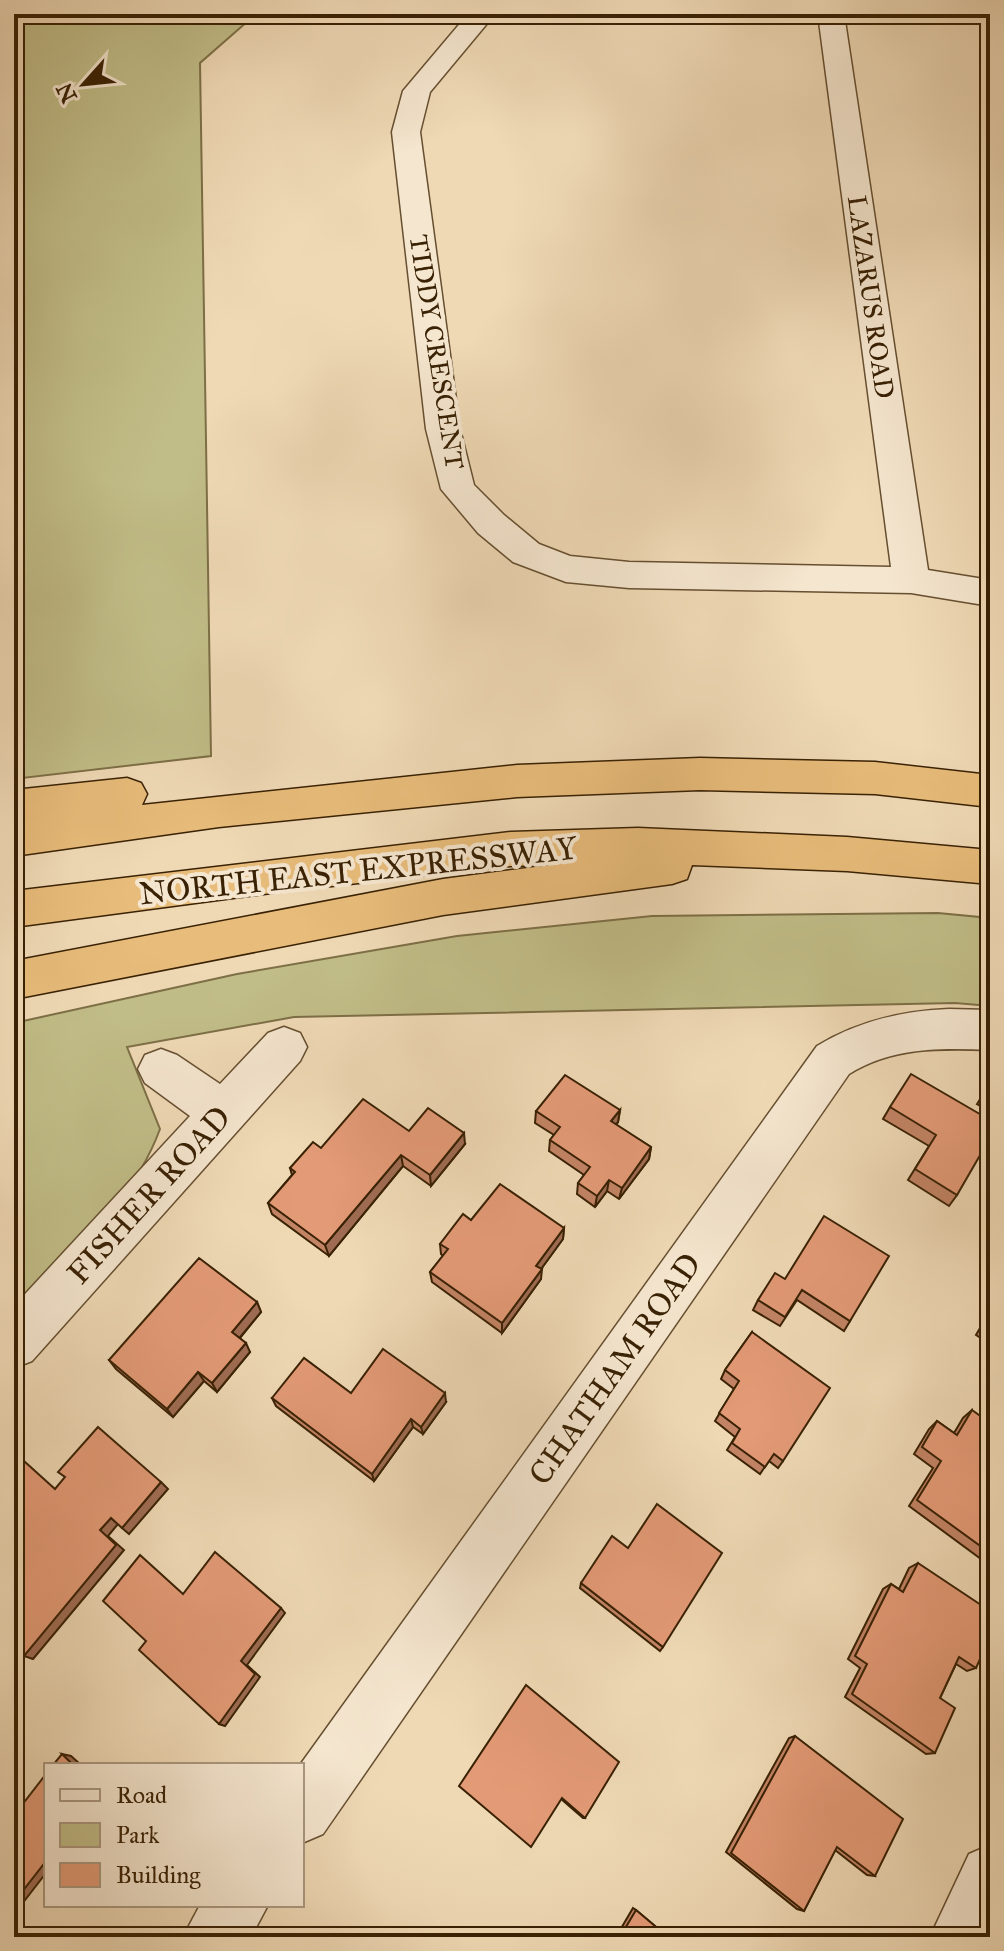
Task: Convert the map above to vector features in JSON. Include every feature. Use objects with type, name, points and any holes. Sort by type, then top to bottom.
[{"type":"highway","points":[[14,839],[219,811],[517,781],[685,775],[875,778],[990,791]]},
{"type":"highway","points":[[14,806],[136,794],[219,811]]},
{"type":"highway","name":"NORTH EAST EXPRESSWAY","points":[[14,909],[511,849],[638,845],[847,854],[990,867]]},
{"type":"highway","points":[[14,980],[443,897],[651,872],[745,852]]},
{"type":"street","name":"TIDDY CRESCENT","points":[[482,14],[417,91],[406,132],[443,429],[458,489],[491,524],[526,553],[566,569],[629,575],[911,580],[990,593]]},
{"type":"street","name":"LAZARUS ROAD","points":[[831,14],[911,580]]},
{"type":"street","name":"CHATHAM ROAD","points":[[304,1810],[833,1060],[853,1045],[880,1036],[956,1028],[990,1030]]},
{"type":"street","name":"FISHER ROAD","points":[[14,1343],[284,1047]]},
{"type":"street","points":[[161,1069],[223,1113]]},
{"type":"street","points":[[961,1937],[990,1875]]},
{"type":"street","points":[[214,1937],[236,1907]]},
{"type":"green space","points":[[14,14],[256,14],[200,63],[211,756],[14,779]]},
{"type":"green space","points":[[938,913],[990,918],[990,1006],[955,1003],[294,1017],[127,1047],[160,1129],[148,1156],[116,1205],[77,1250],[14,1313],[14,1023],[237,974],[457,936],[652,916]]},
{"type":"building","points":[[911,1074],[990,1120],[990,1138],[957,1195],[915,1169],[936,1135],[890,1107]]},
{"type":"building","points":[[565,1075],[620,1110],[611,1121],[651,1147],[622,1188],[609,1180],[597,1196],[578,1183],[590,1167],[550,1140],[560,1127],[536,1111]]},
{"type":"building","points":[[363,1099],[409,1131],[428,1108],[464,1133],[430,1175],[401,1155],[325,1245],[268,1203],[295,1172],[290,1168],[313,1142],[321,1148]]},
{"type":"building","points":[[500,1184],[564,1228],[536,1266],[542,1269],[502,1323],[430,1272],[448,1249],[440,1244],[463,1214],[471,1220]]},
{"type":"building","points":[[824,1216],[889,1256],[850,1321],[802,1290],[785,1317],[758,1300],[775,1273],[785,1279]]},
{"type":"building","points":[[199,1258],[257,1302],[232,1332],[246,1343],[212,1383],[198,1372],[167,1409],[109,1360]]},
{"type":"building","points":[[752,1332],[830,1388],[783,1461],[774,1454],[765,1467],[732,1443],[740,1429],[719,1413],[739,1381],[725,1370]]},
{"type":"building","points":[[383,1349],[445,1393],[421,1427],[411,1419],[372,1474],[272,1398],[304,1358],[351,1393]]},
{"type":"building","points":[[972,1410],[990,1423],[990,1553],[917,1500],[941,1461],[922,1447],[937,1421],[957,1435]]},
{"type":"building","points":[[98,1427],[161,1482],[122,1528],[111,1518],[100,1530],[116,1545],[24,1656],[14,1646],[14,1452],[55,1489],[65,1477],[58,1472]]},
{"type":"building","points":[[657,1504],[722,1553],[663,1647],[581,1583],[612,1536],[628,1548]]},
{"type":"building","points":[[215,1552],[281,1608],[241,1661],[255,1674],[219,1724],[139,1650],[146,1641],[103,1601],[140,1555],[183,1594]]},
{"type":"building","points":[[918,1563],[990,1611],[990,1637],[976,1668],[959,1657],[940,1698],[955,1708],[935,1753],[852,1694],[867,1664],[855,1656],[891,1584],[903,1592]]},
{"type":"building","points":[[526,1685],[619,1762],[585,1818],[562,1798],[531,1847],[459,1786]]},
{"type":"building","points":[[795,1736],[903,1819],[875,1876],[837,1847],[804,1911],[731,1853]]},
{"type":"building","points":[[62,1754],[71,1763],[55,1763]]},
{"type":"building","points":[[44,1777],[44,1864],[14,1902],[14,1813]]},
{"type":"building","points":[[636,1910],[668,1937],[620,1937]]}]
